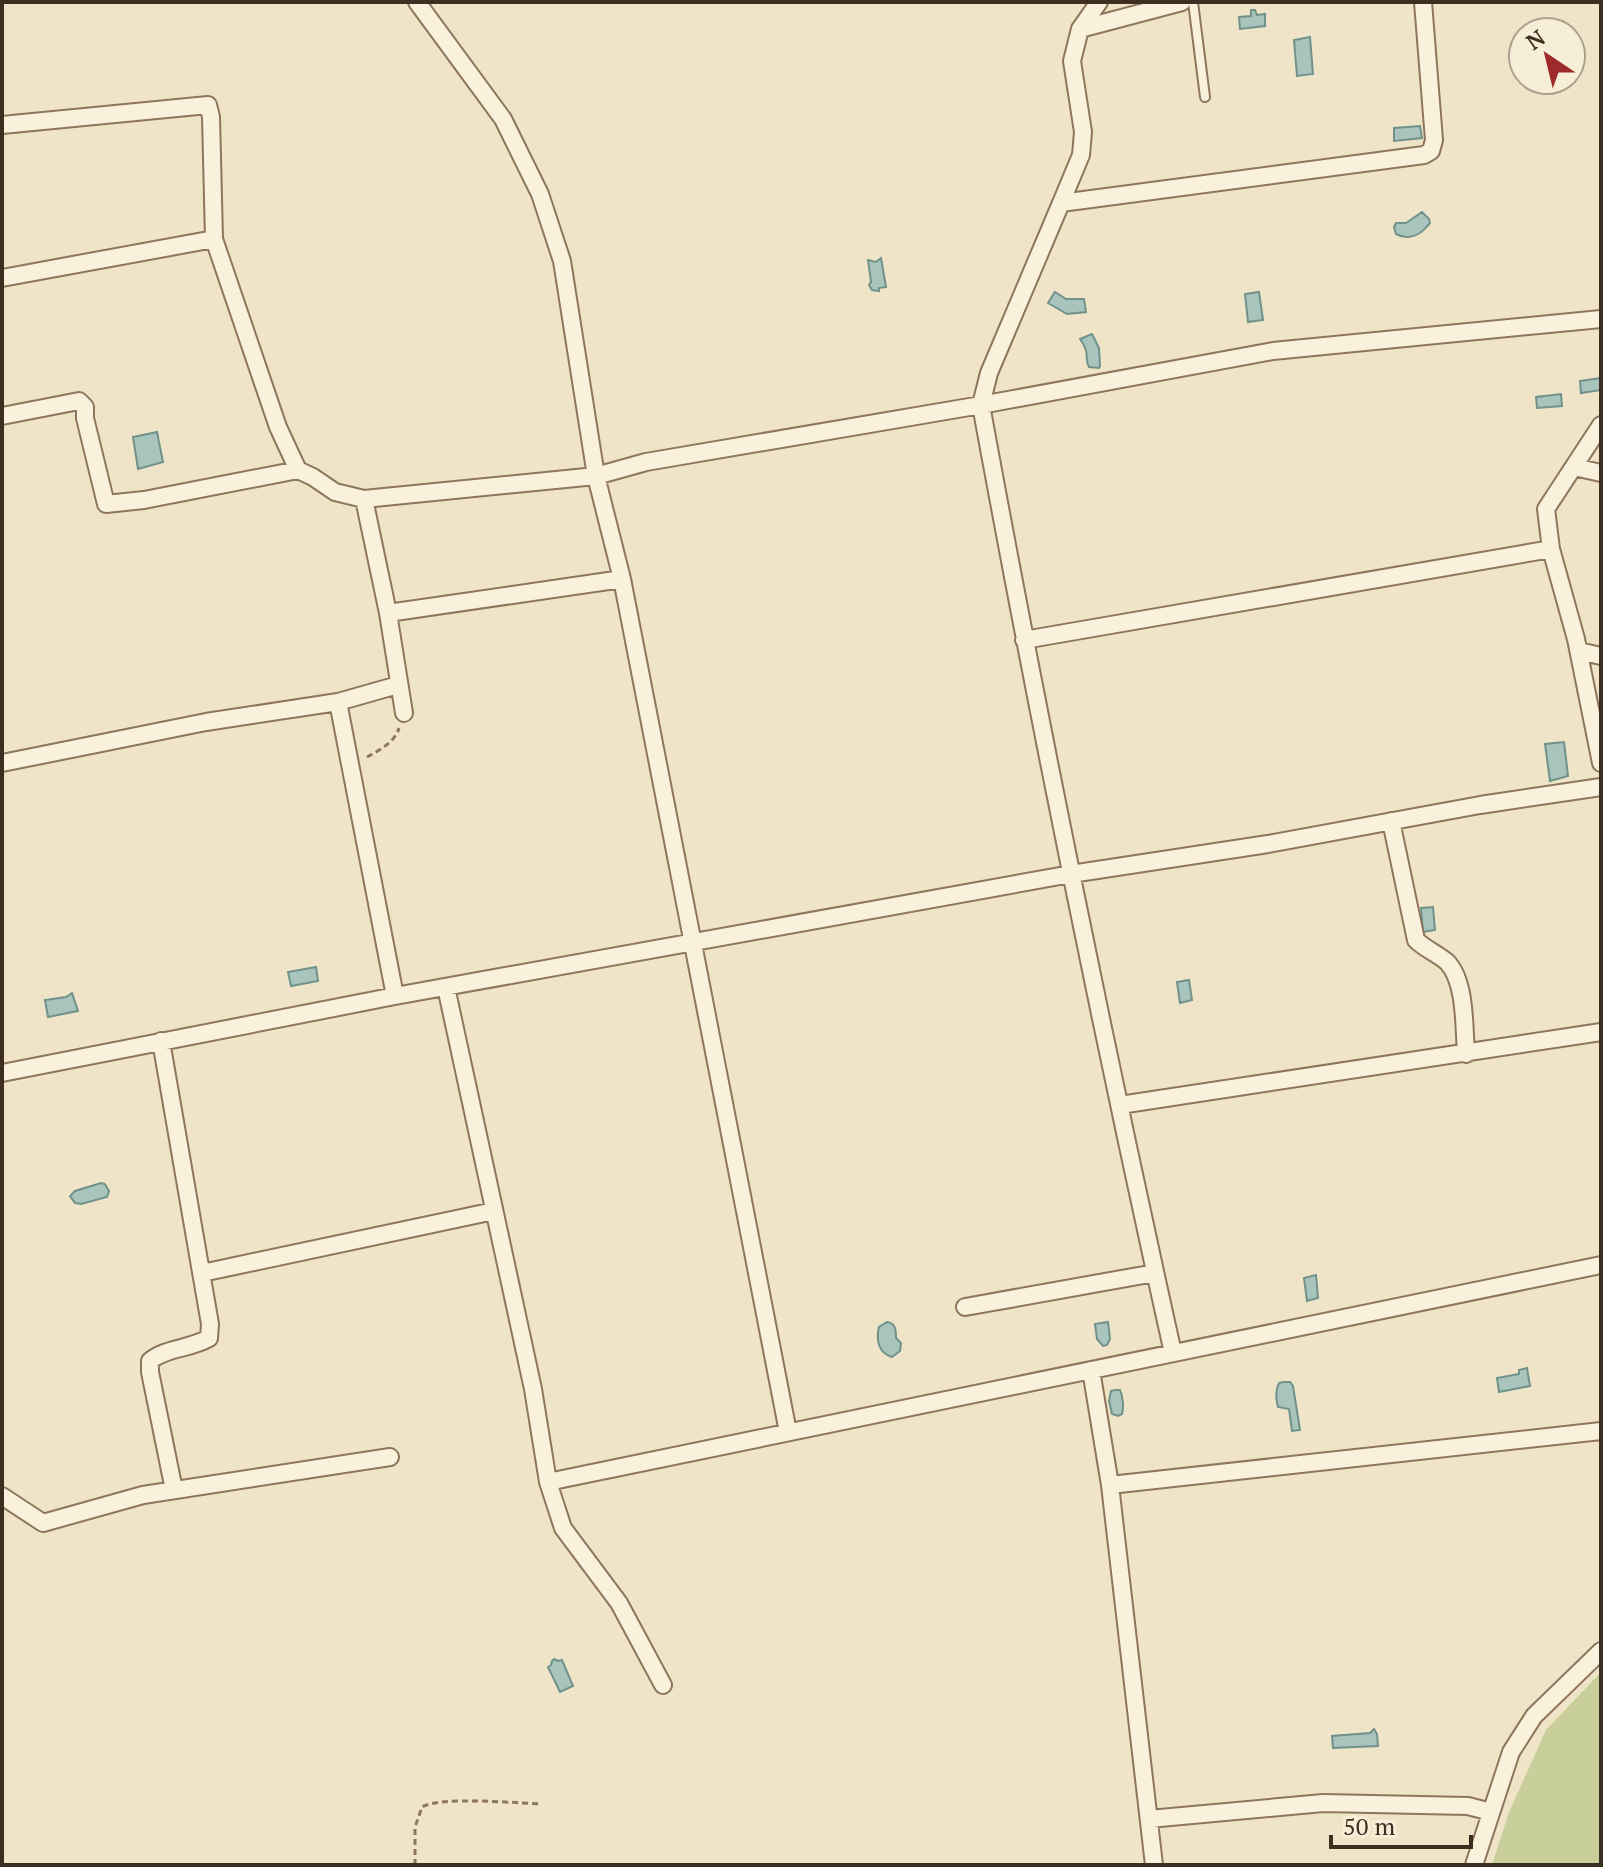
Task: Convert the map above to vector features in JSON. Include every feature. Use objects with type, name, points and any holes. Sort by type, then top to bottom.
[{"type":"street","points":[[417,2],[503,119],[540,194],[562,261],[596,476],[622,579],[788,1432]]},
{"type":"street","points":[[1099,2],[1080,29],[1072,61],[1083,132],[1081,155],[989,373],[981,405],[1071,874],[1173,1353]]},
{"type":"street","points":[[1080,29],[1182,2]]},
{"type":"street","points":[[1061,203],[1424,155],[1431,151],[1434,140],[1423,2]]},
{"type":"street","points":[[2,125],[208,105],[211,117],[214,239],[278,427],[298,470]]},
{"type":"street","points":[[2,278],[214,239]]},
{"type":"street","points":[[2,416],[79,401],[85,407],[106,504],[144,500],[298,470],[335,492],[364,499],[596,476],[646,462],[1273,351],[1601,319]]},
{"type":"street","points":[[1601,425],[1546,509],[1551,549],[1579,651],[1601,763]]},
{"type":"street","points":[[1574,467],[1601,473]]},
{"type":"street","points":[[364,499],[388,613],[404,713]]},
{"type":"street","points":[[1024,640],[1551,549]]},
{"type":"street","points":[[388,613],[622,579]]},
{"type":"street","points":[[1579,651],[1601,656]]},
{"type":"street","points":[[2,763],[206,722],[338,702],[398,685]]},
{"type":"street","points":[[338,702],[395,996]]},
{"type":"street","points":[[2,1073],[395,996],[1071,874],[1601,787]]},
{"type":"street","points":[[1391,821],[1416,940],[1445,960],[1455,972],[1460,986],[1466,1054]]},
{"type":"street","points":[[446,987],[533,1389],[548,1482],[563,1528],[619,1603],[663,1685]]},
{"type":"street","points":[[1120,1105],[1601,1032]]},
{"type":"street","points":[[161,1041],[210,1324],[209,1338],[197,1345],[157,1355],[150,1361],[174,1490]]},
{"type":"street","points":[[202,1273],[494,1211]]},
{"type":"street","points":[[548,1482],[1601,1265]]},
{"type":"street","points":[[965,1307],[1155,1273]]},
{"type":"street","points":[[1091,1370],[1110,1485],[1154,1865]]},
{"type":"street","points":[[1110,1485],[1601,1431]]},
{"type":"street","points":[[2,1496],[43,1523],[143,1495],[390,1457]]},
{"type":"street","points":[[1474,1865],[1511,1752],[1534,1716],[1601,1651]]},
{"type":"street","points":[[1149,1819],[1323,1803],[1468,1806],[1491,1812]]},
{"type":"lane","points":[[1193,2],[1205,97]]},
{"type":"path","points":[[351,765],[381,750],[397,735],[404,713]]},
{"type":"path","points":[[415,1865],[415,1827],[422,1807],[428,1804],[466,1801],[541,1804]]},
{"type":"green space","points":[[1601,1672],[1601,1865],[1492,1865],[1509,1812],[1546,1730]]},
{"type":"water","points":[[1251,10],[1255,10],[1257,15],[1265,14],[1265,26],[1240,29],[1239,17],[1251,16]]},
{"type":"water","points":[[1310,37],[1313,74],[1297,76],[1294,40]]},
{"type":"water","points":[[1420,126],[1422,138],[1394,141],[1394,128]]},
{"type":"water","points":[[1422,212],[1430,223],[1423,231],[1410,237],[1396,234],[1396,223],[1406,223]]},
{"type":"water","points":[[881,258],[886,287],[879,288],[879,291],[872,290],[868,260],[876,262]]},
{"type":"water","points":[[1055,292],[1066,299],[1084,299],[1086,312],[1067,314],[1048,303]]},
{"type":"water","points":[[1259,292],[1263,320],[1248,322],[1245,294]]},
{"type":"water","points":[[1092,334],[1099,348],[1099,368],[1089,367],[1086,349],[1080,339]]},
{"type":"water","points":[[1601,378],[1601,390],[1581,393],[1580,381]]},
{"type":"water","points":[[1561,394],[1562,406],[1537,408],[1536,397]]},
{"type":"water","points":[[157,432],[163,462],[138,469],[133,437]]},
{"type":"water","points":[[1564,742],[1568,776],[1550,781],[1545,744]]},
{"type":"water","points":[[1433,907],[1435,930],[1423,932],[1421,908]]},
{"type":"water","points":[[316,967],[318,981],[291,986],[288,972]]},
{"type":"water","points":[[1189,980],[1192,1000],[1180,1003],[1177,982]]},
{"type":"water","points":[[72,993],[78,1011],[48,1017],[45,1000]]},
{"type":"water","points":[[101,1183],[109,1191],[107,1197],[81,1204],[75,1203],[70,1196],[75,1191]]},
{"type":"water","points":[[1316,1275],[1318,1298],[1307,1301],[1304,1278]]},
{"type":"water","points":[[887,1322],[894,1326],[896,1338],[901,1343],[900,1351],[892,1357],[881,1349],[878,1341],[879,1327]]},
{"type":"water","points":[[1108,1322],[1110,1339],[1103,1346],[1097,1339],[1095,1324]]},
{"type":"water","points":[[1527,1368],[1530,1386],[1499,1392],[1497,1378],[1519,1374],[1519,1370]]},
{"type":"water","points":[[1283,1382],[1290,1382],[1293,1386],[1300,1430],[1292,1431],[1289,1409],[1278,1407],[1277,1389]]},
{"type":"water","points":[[1120,1390],[1123,1402],[1122,1414],[1118,1416],[1112,1414],[1109,1401],[1111,1391]]},
{"type":"water","points":[[554,1659],[562,1660],[573,1686],[560,1692],[548,1667]]},
{"type":"water","points":[[1374,1729],[1378,1746],[1333,1748],[1332,1736],[1370,1733]]}]
